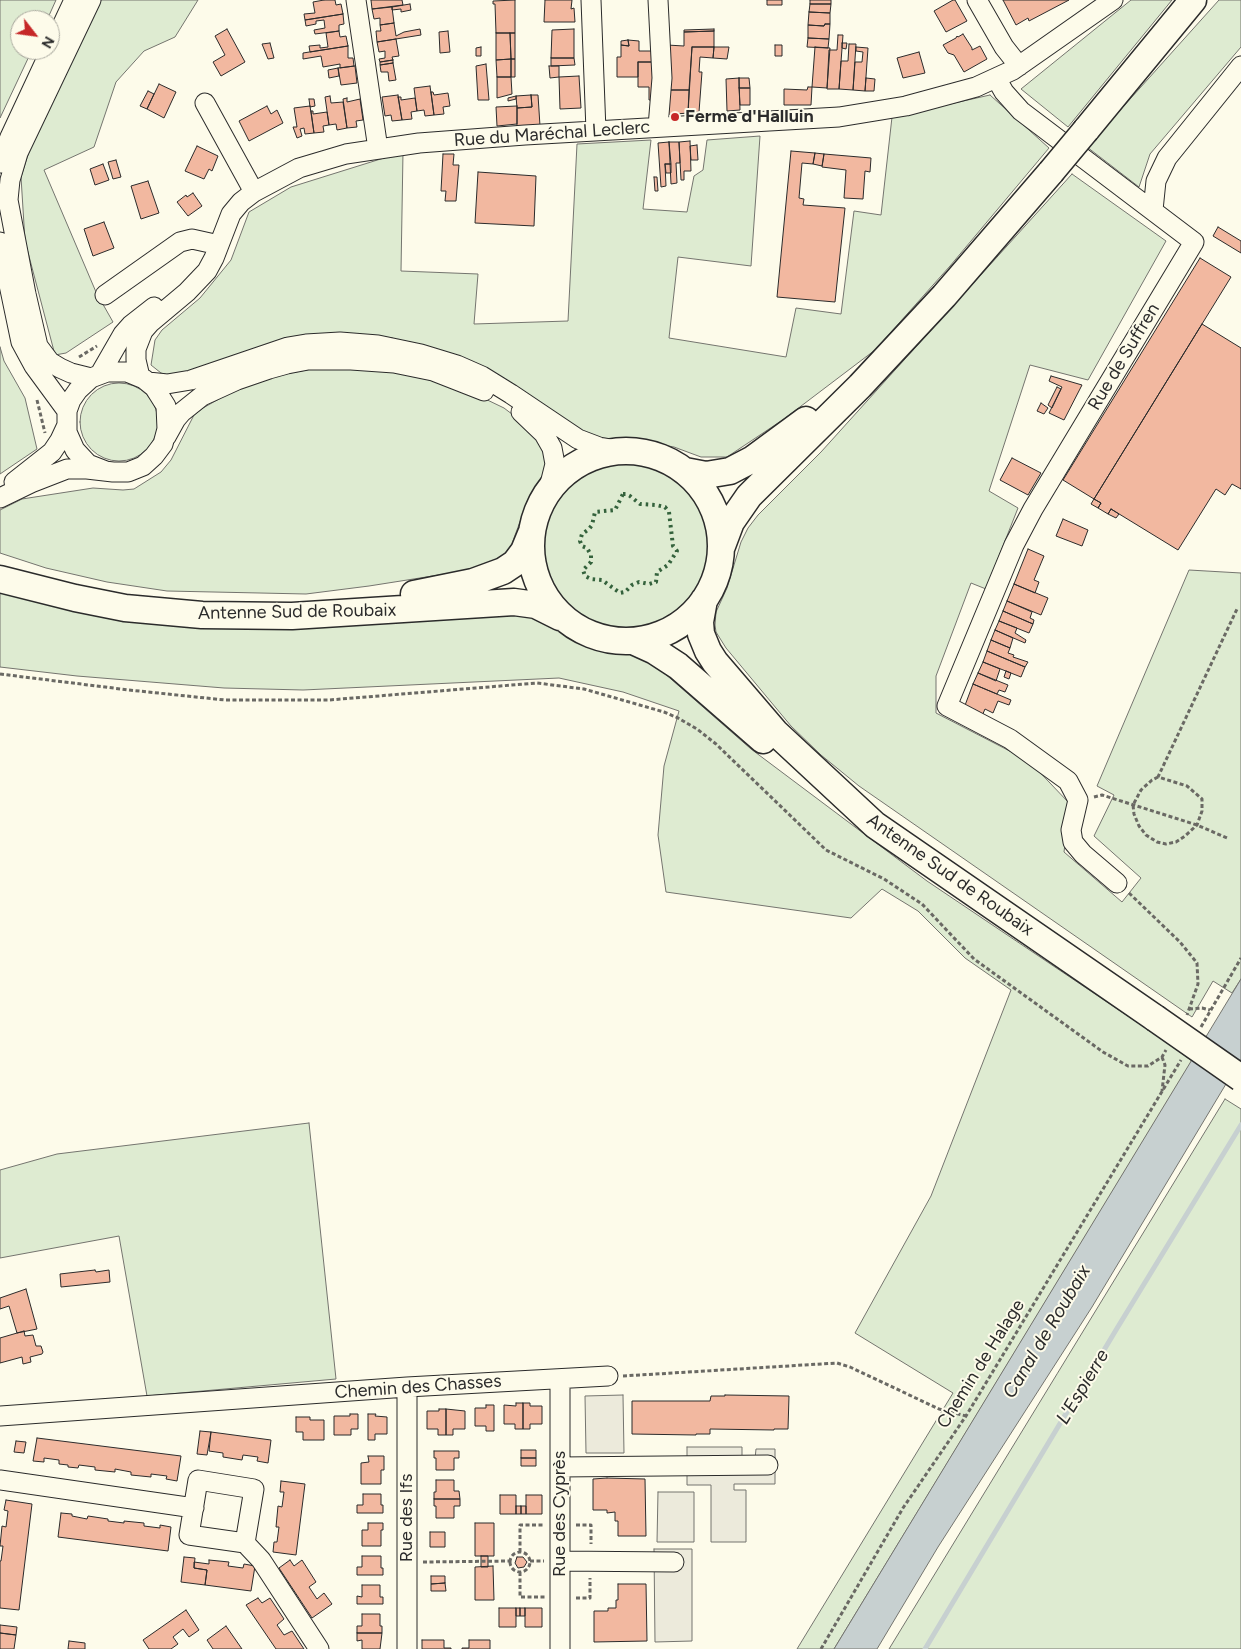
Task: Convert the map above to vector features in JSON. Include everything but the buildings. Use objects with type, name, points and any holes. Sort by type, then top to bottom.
[{"type":"highway","points":[[721,550],[720,532],[712,506],[698,484],[685,471],[659,457],[645,453],[623,451],[601,454],[581,463],[562,475],[548,492],[538,511],[532,533],[531,555],[536,577],[545,597],[564,619],[577,628],[597,637],[618,641],[650,638],[673,629],[688,619],[704,600],[718,572],[721,550],[727,530],[742,505],[850,397],[887,355],[944,296],[1051,172],[1193,0]]},
{"type":"highway","points":[[685,471],[706,475],[718,474],[730,471],[753,459],[791,432],[887,355]]},
{"type":"highway","name":"Antenne Sud de Roubaix","points":[[0,568],[75,587],[163,601],[219,604],[333,603],[424,593],[490,578],[503,572],[515,563],[524,551],[532,533]]},
{"type":"highway","name":"Antenne Sud de Roubaix","points":[[0,579],[103,604],[173,613],[230,616],[292,616],[514,602],[536,605],[564,619]]},
{"type":"highway","name":"Antenne Sud de Roubaix","points":[[704,600],[700,622],[701,634],[715,662],[774,732],[875,825],[1241,1078]]},
{"type":"highway","points":[[633,641],[655,651],[678,666],[819,787],[849,810],[875,825]]},
{"type":"street","points":[[0,163],[10,137],[74,0]]},
{"type":"street","points":[[91,0],[18,152],[10,180],[8,200],[26,294],[38,346],[50,362],[70,374],[96,376],[120,371],[167,384],[190,380],[288,347],[340,342],[378,345],[421,354],[458,365],[504,389],[583,441],[599,447],[623,451]]},
{"type":"street","points":[[356,0],[378,149]]},
{"type":"street","points":[[591,0],[596,131]]},
{"type":"street","points":[[658,0],[662,69],[658,127]]},
{"type":"street","points":[[977,0],[1004,47],[1019,66]]},
{"type":"street","name":"Rue du Maréchal Leclerc","points":[[144,379],[136,360],[136,349],[143,331],[200,279],[210,265],[231,214],[241,202],[254,192],[299,168],[346,154],[428,142],[776,121],[869,113],[939,98],[976,87],[996,78],[1019,66],[1113,0]]},
{"type":"street","points":[[1153,210],[1156,181],[1167,158],[1241,66]]},
{"type":"street","name":"Rue de Suffren","points":[[996,78],[1004,92],[1020,111],[1194,242],[1042,492],[1026,522],[1014,545],[947,706],[1010,739],[1068,781],[1078,800]]},
{"type":"street","points":[[205,103],[254,192]]},
{"type":"street","points":[[105,295],[180,242],[192,239],[219,245]]},
{"type":"street","points":[[0,242],[21,342],[67,418],[71,444],[78,455],[94,467],[106,471]]},
{"type":"street","name":"Rue du Maréchal Leclerc","points":[[96,376],[123,334],[131,325],[144,313],[200,279]]},
{"type":"street","points":[[0,498],[31,482],[68,469],[77,468],[121,473],[142,466],[159,450],[182,412],[202,396],[269,368],[308,360],[394,363],[433,371],[469,384],[498,398],[524,414],[549,441],[555,456],[554,473],[548,492]]},
{"type":"street","points":[[0,492],[52,452],[60,440],[71,400],[78,390],[96,376]]},
{"type":"street","points":[[144,379],[159,393],[166,406],[168,422],[166,437]]},
{"type":"street","points":[[1078,800],[1071,830],[1073,842],[1083,854],[1117,883]]},
{"type":"street","name":"Chemin des Chasses","points":[[0,1416],[407,1387],[608,1376]]},
{"type":"street","name":"Rue des Cyprès","points":[[560,1379],[560,1649]]},
{"type":"street","name":"Rue des Ifs","points":[[407,1387],[407,1649]]},
{"type":"street","points":[[560,1467],[768,1465]]},
{"type":"street","points":[[0,1480],[194,1508]]},
{"type":"street","points":[[245,1543],[254,1489],[198,1480],[189,1535],[245,1543],[261,1560],[320,1649]]},
{"type":"street","points":[[560,1561],[674,1562]]},
{"type":"path","points":[[36,398],[52,452]]},
{"type":"path","points":[[1158,777],[1187,786],[1202,799],[1202,811],[1197,825],[1186,836],[1176,842],[1166,844],[1146,835],[1139,826],[1134,814],[1134,805],[1141,790],[1158,777],[1237,609]]},
{"type":"path","points":[[0,674],[226,700],[329,700],[537,684],[584,690],[664,712],[690,726],[716,744],[826,850],[884,879],[922,904],[974,959],[1103,1052],[1128,1066],[1148,1066],[1162,1057],[1170,1043]]},
{"type":"path","points":[[1078,800],[1102,795],[1197,825],[1228,838]]},
{"type":"path","points":[[1117,883],[1180,942],[1196,963],[1198,984],[1190,1009],[1183,1023]]},
{"type":"path","points":[[1190,1009],[1202,1008],[1210,1010]]},
{"type":"path","name":"Chemin de Halage","points":[[821,1649],[903,1508],[966,1416],[1162,1092],[1165,1065],[1162,1057]]},
{"type":"path","points":[[608,1376],[837,1363],[850,1367],[939,1409],[966,1416]]},
{"type":"path","points":[[522,1552],[529,1558],[529,1565],[526,1570],[517,1571],[512,1567],[510,1561],[512,1555],[522,1552]]},
{"type":"path","points":[[407,1562],[510,1561]]},
{"type":"green space","points":[[0,0],[56,0],[52,10],[10,10],[10,60],[27,60],[0,118]]},
{"type":"green space","points":[[101,0],[198,0],[175,37],[144,51],[116,82],[94,147],[44,170],[96,292],[113,322],[66,353],[55,355],[25,241],[21,177],[32,142]]},
{"type":"green space","points":[[1131,0],[1172,0],[1068,127],[1021,89]]},
{"type":"green space","points":[[1219,0],[1241,0],[1241,47],[1150,154],[1139,187],[1087,147]]},
{"type":"green space","points":[[990,95],[1049,148],[950,266],[875,350],[784,419],[727,457],[701,457],[674,447],[630,439],[590,438],[465,363],[392,338],[306,337],[175,377],[161,373],[151,365],[155,340],[162,330],[200,298],[231,260],[249,212],[291,187],[403,152],[401,271],[478,274],[474,324],[568,321],[577,144],[651,140],[643,209],[687,212],[694,176],[703,170],[707,140],[760,136],[751,266],[678,257],[669,338],[786,357],[796,308],[841,314],[854,211],[881,215],[892,117]]},
{"type":"green space","points":[[1072,174],[1166,241],[1088,380],[1030,365],[989,491],[1018,508],[986,589],[971,583],[936,676],[936,713],[1029,761],[1070,804],[1064,852],[1122,902],[1141,878],[1094,836],[1114,795],[1097,786],[1189,570],[1241,573],[1241,979],[1232,993],[1213,981],[1192,1017],[859,786],[821,755],[791,726],[726,648],[716,632],[715,625],[716,612],[727,588],[741,542],[748,528],[758,515],[821,452]]},
{"type":"green space","points":[[0,347],[4,361],[25,398],[37,449],[0,474]]},
{"type":"green space","points":[[337,368],[400,372],[452,386],[504,408],[525,424],[547,454],[544,478],[527,503],[511,546],[504,555],[477,569],[306,594],[167,591],[107,582],[46,568],[0,553],[0,510],[22,499],[93,488],[134,489],[161,472],[171,460],[194,415],[203,408],[240,387],[279,375],[312,369]]},
{"type":"green space","points":[[119,383],[134,386],[146,395],[155,407],[158,422],[155,437],[146,449],[134,458],[119,461],[104,458],[92,449],[83,437],[80,422],[83,407],[92,395],[104,386]]},
{"type":"green space","points":[[635,462],[659,468],[687,486],[697,499],[708,521],[711,546],[708,571],[697,593],[687,606],[674,616],[652,627],[619,630],[602,627],[587,620],[573,611],[562,600],[546,571],[543,538],[546,521],[553,506],[562,492],[573,481],[602,465]]},
{"type":"green space","points":[[0,587],[143,619],[533,614],[550,618],[561,631],[583,643],[640,657],[663,672],[751,749],[927,881],[1192,1061],[834,1649],[797,1649],[953,1393],[855,1333],[931,1196],[1011,990],[965,958],[918,911],[882,889],[851,918],[666,892],[658,835],[664,766],[679,711],[623,692],[559,678],[303,690],[224,688],[77,676],[0,667]]},
{"type":"green space","points":[[1225,1099],[1241,1109],[1241,1649],[889,1649]]},
{"type":"green space","points":[[309,1123],[336,1379],[147,1396],[119,1236],[0,1258],[0,1170],[57,1154]]},
{"type":"shaded area","points":[[623,1395],[624,1453],[586,1453],[585,1396]]},
{"type":"shaded area","points":[[687,1447],[742,1447],[742,1458],[755,1459],[756,1449],[775,1449],[775,1484],[734,1484],[734,1490],[746,1490],[746,1542],[711,1542],[711,1485],[687,1485]]},
{"type":"shaded area","points":[[658,1492],[694,1492],[694,1542],[657,1542]]},
{"type":"shaded area","points":[[654,1549],[692,1549],[692,1641],[655,1642]]},
{"type":"water","name":"Canal de Roubaix","points":[[1241,979],[1241,1059],[1092,1307],[938,1547],[877,1649],[834,1649]]},
{"type":"waterway","name":"L'Espierre","points":[[925,1649],[1241,1125]]},
{"type":"hedge","points":[[623,494],[630,496],[640,504],[665,507],[669,512],[673,546],[677,551],[668,565],[657,572],[656,582],[649,584],[639,582],[632,585],[625,592],[620,593],[602,580],[591,579],[585,576],[583,570],[591,562],[591,555],[587,548],[582,546],[580,541],[582,534],[592,525],[595,512],[615,510],[623,494]]},
{"type":"place","name":"Ferme d'Halluin","points":[[675,117]]}]
